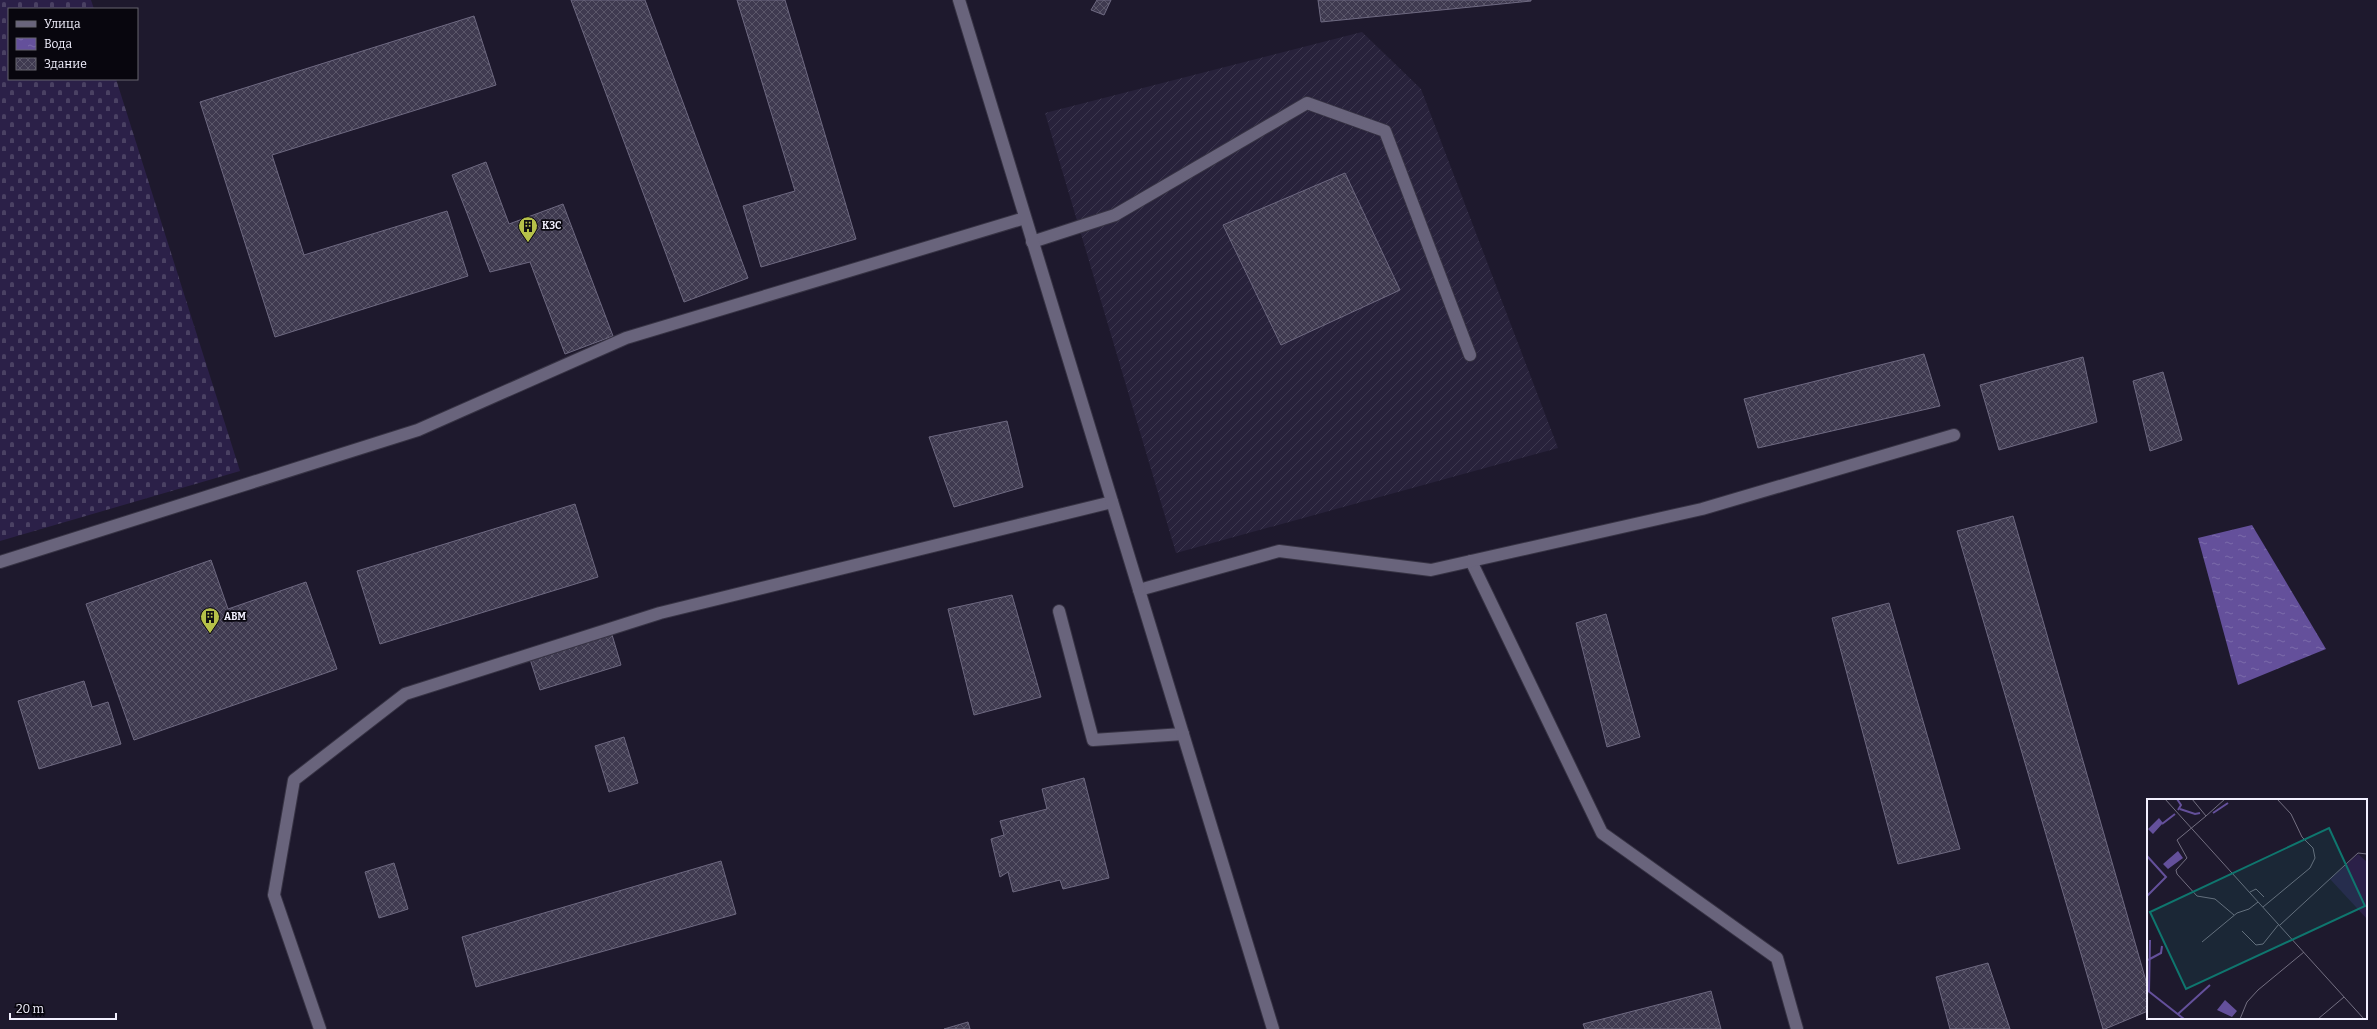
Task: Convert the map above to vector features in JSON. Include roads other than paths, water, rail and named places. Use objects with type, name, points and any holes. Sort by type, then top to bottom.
[{"type":"street","points":[[960,0],[1024,218],[1273,1029]]},
{"type":"street","points":[[1032,242],[1115,215],[1307,103],[1385,131],[1470,355]]},
{"type":"street","points":[[0,562],[418,430],[626,338],[1024,218]]},
{"type":"street","points":[[1139,590],[1211,568],[1279,551],[1431,570],[1702,509],[1954,435]]},
{"type":"street","points":[[320,1029],[274,895],[294,780],[405,694],[660,613],[1112,502]]},
{"type":"street","points":[[1471,561],[1602,833],[1777,958],[1797,1029]]},
{"type":"street","points":[[1059,611],[1093,740],[1183,734]]},
{"type":"water","points":[[2252,525],[2326,649],[2238,685],[2198,538]]},
{"type":"place","name":"КЗС","points":[[528,243]]},
{"type":"place","name":"АВМ","points":[[210,634]]}]
